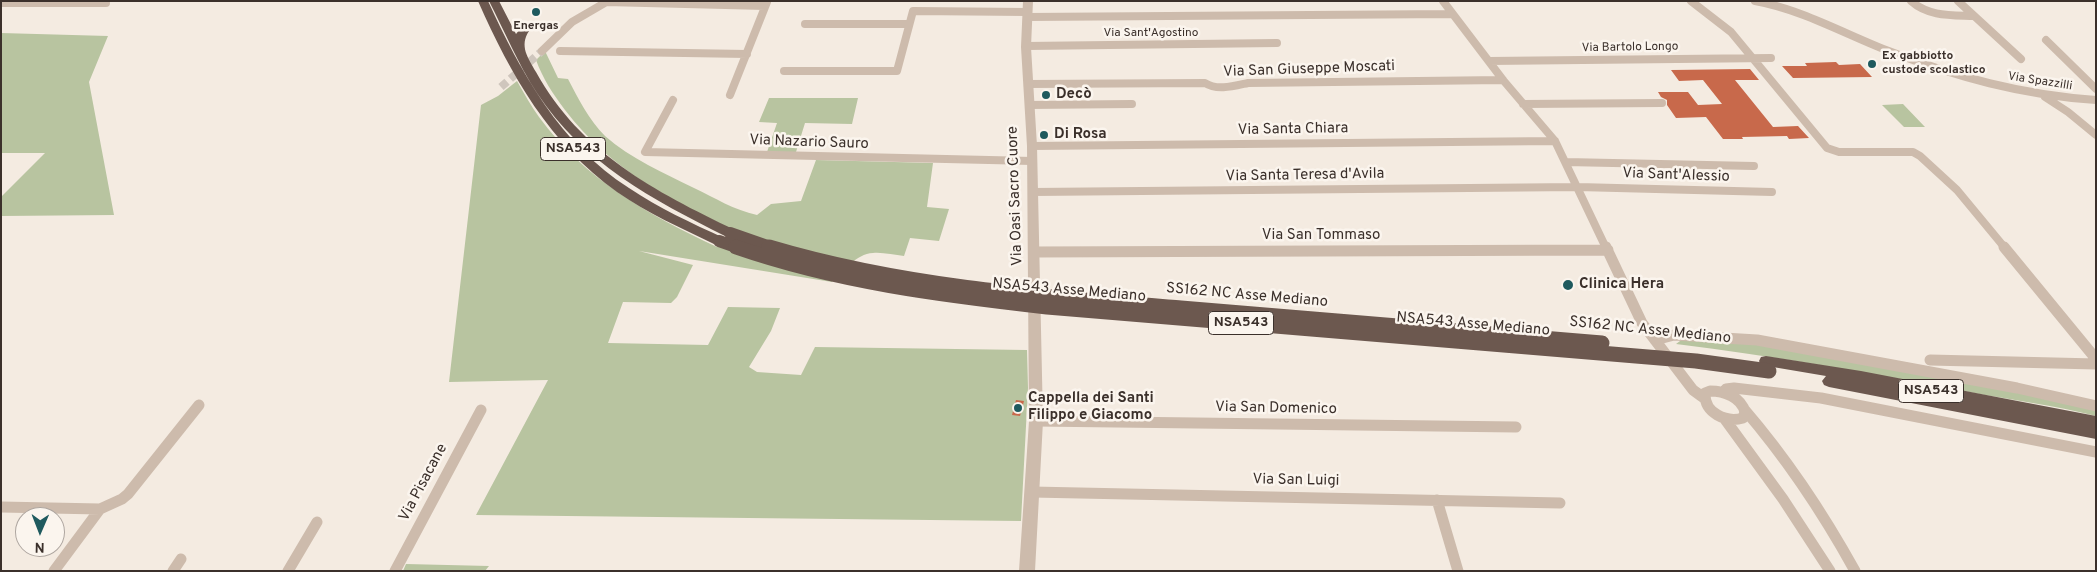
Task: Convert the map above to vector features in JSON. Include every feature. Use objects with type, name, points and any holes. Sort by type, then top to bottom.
[{"type":"highway","name":"NSA543 Asse Mediano","points":[[484,1],[531,96],[543,114],[579,156],[601,174],[652,209],[814,272],[942,296],[1056,308],[1768,366],[1861,377],[2096,422]]},
{"type":"highway","name":"NSA543 Asse Mediano","points":[[494,1],[542,93],[586,147],[635,184],[725,237]]},
{"type":"highway","points":[[518,48],[520,36],[524,31]]},
{"type":"highway","points":[[1768,366],[2096,433]]},
{"type":"street","points":[[966,11],[968,1]]},
{"type":"street","points":[[1443,1],[1503,80],[1555,141],[1642,323],[1693,390],[1707,394],[1724,392],[1726,389],[1734,388],[1798,394],[2096,452]]},
{"type":"street","points":[[1691,1],[1731,32],[1827,148],[1839,152],[1905,151],[1913,152],[1920,156],[1957,190],[2096,359]]},
{"type":"street","name":"Via Spazzilli","points":[[1755,1],[1777,5],[1916,62],[2013,90],[2096,100]]},
{"type":"street","points":[[1785,1],[1793,12]]},
{"type":"street","points":[[1911,1],[1918,9],[1928,13],[1974,16]]},
{"type":"street","points":[[1958,1],[2022,59]]},
{"type":"street","points":[[1,3],[106,2]]},
{"type":"street","points":[[542,50],[572,21],[607,2],[766,4],[730,95]]},
{"type":"street","points":[[784,71],[897,71],[913,10],[1452,14]]},
{"type":"street","name":"Via Oasi Sacro Cuore","points":[[1027,10],[1026,46],[1032,146],[1036,421],[1027,571]]},
{"type":"street","points":[[805,24],[909,24]]},
{"type":"street","name":"Via Spazzilli","points":[[2046,40],[2096,89]]},
{"type":"street","name":"Via Sant'Agostino","points":[[1026,46],[1277,43]]},
{"type":"street","points":[[560,52],[746,54]]},
{"type":"street","name":"Via Bartolo Longo","points":[[1489,61],[1771,58]]},
{"type":"street","name":"Via San Giuseppe Moscati","points":[[1028,84],[1205,83],[1211,87],[1231,87],[1248,83],[1503,80]]},
{"type":"street","points":[[2037,94],[2053,101],[2096,135]]},
{"type":"street","name":"Via Nazario Sauro","points":[[673,100],[645,152],[1032,162]]},
{"type":"street","points":[[1029,105],[1132,104]]},
{"type":"street","points":[[1523,104],[1662,104]]},
{"type":"street","name":"Via Santa Chiara","points":[[1032,146],[1555,141]]},
{"type":"street","points":[[1566,162],[1754,166]]},
{"type":"street","name":"Via Santa Teresa d'Avila","points":[[1033,192],[1578,187]]},
{"type":"street","name":"Via Sant'Alessio","points":[[1578,187],[1772,192]]},
{"type":"street","name":"Via San Tommaso","points":[[1034,252],[1608,250]]},
{"type":"street","points":[[1655,340],[1674,335],[1757,340],[1991,383],[2096,406]]},
{"type":"street","points":[[1930,360],[2096,364]]},
{"type":"street","points":[[1724,392],[1737,400],[1773,442],[1800,478],[1856,571]]},
{"type":"street","points":[[1707,394],[1710,410],[1724,418],[1739,420],[1743,418],[1744,409]]},
{"type":"street","points":[[1,508],[100,509],[122,499],[199,405]]},
{"type":"street","name":"Via Pisacane","points":[[395,571],[481,410]]},
{"type":"street","points":[[1724,418],[1777,491],[1830,571]]},
{"type":"street","name":"Via San Domenico","points":[[1036,421],[1516,427]]},
{"type":"street","name":"Via San Luigi","points":[[1032,492],[1560,504]]},
{"type":"street","points":[[1437,500],[1458,571]]},
{"type":"street","points":[[54,571],[100,509]]},
{"type":"street","points":[[288,571],[317,522]]},
{"type":"street","points":[[173,571],[181,559]]},
{"type":"green space","points":[[1,33],[108,36],[89,82],[114,215],[1,216],[1,197],[45,153],[1,153]]},
{"type":"green space","points":[[545,51],[558,78],[568,79],[594,123],[615,144],[637,159],[660,171],[749,213],[757,215],[771,204],[801,201],[816,160],[933,163],[927,207],[949,209],[939,241],[910,238],[904,256],[873,253],[861,256],[832,282],[639,251],[693,265],[677,297],[671,303],[623,302],[608,343],[708,345],[728,307],[780,308],[771,331],[749,367],[757,372],[801,375],[815,347],[1027,350],[1028,388],[1021,521],[476,515],[548,380],[449,382],[481,105],[498,96],[517,81],[536,113],[557,139],[576,159],[619,193],[667,222],[717,247],[736,231],[664,195],[621,166],[601,149],[565,110],[545,80],[536,60]]},
{"type":"green space","points":[[769,98],[858,98],[852,124],[805,123],[796,152],[767,152],[777,123],[759,122]]},
{"type":"green space","points":[[1903,104],[1925,127],[1904,127],[1882,105]]},
{"type":"green space","points":[[1695,340],[1759,344],[2096,407],[2096,416],[1859,372],[1676,344],[1680,341]]},
{"type":"green space","points":[[406,564],[489,566],[485,571],[403,571]]},
{"type":"building","points":[[1836,62],[1839,65],[1860,64],[1872,77],[1793,78],[1782,66],[1807,66],[1805,63]]},
{"type":"building","points":[[1750,69],[1759,80],[1735,80],[1773,127],[1798,126],[1809,138],[1789,139],[1787,136],[1723,139],[1706,117],[1676,118],[1667,105],[1667,100],[1661,97],[1658,92],[1688,92],[1698,105],[1722,104],[1703,80],[1679,81],[1671,70]]},
{"type":"building","name":"Cappella dei Santi Filippo e Giacomo","points":[[1016,400],[1024,401],[1020,416],[1012,415]]},
{"type":"tunnel","points":[[501,87],[542,51]]},
{"type":"place","name":"Energas","points":[[536,12]]},
{"type":"place","name":"Ex gabbiotto custode scolastico","points":[[1872,64]]},
{"type":"place","name":"Decò","points":[[1046,95]]},
{"type":"place","name":"Di Rosa","points":[[1044,135]]},
{"type":"place","name":"Clinica Hera","points":[[1568,285]]},
{"type":"place","name":"Cappella dei Santi Filippo e Giacomo","points":[[1018,408]]}]
